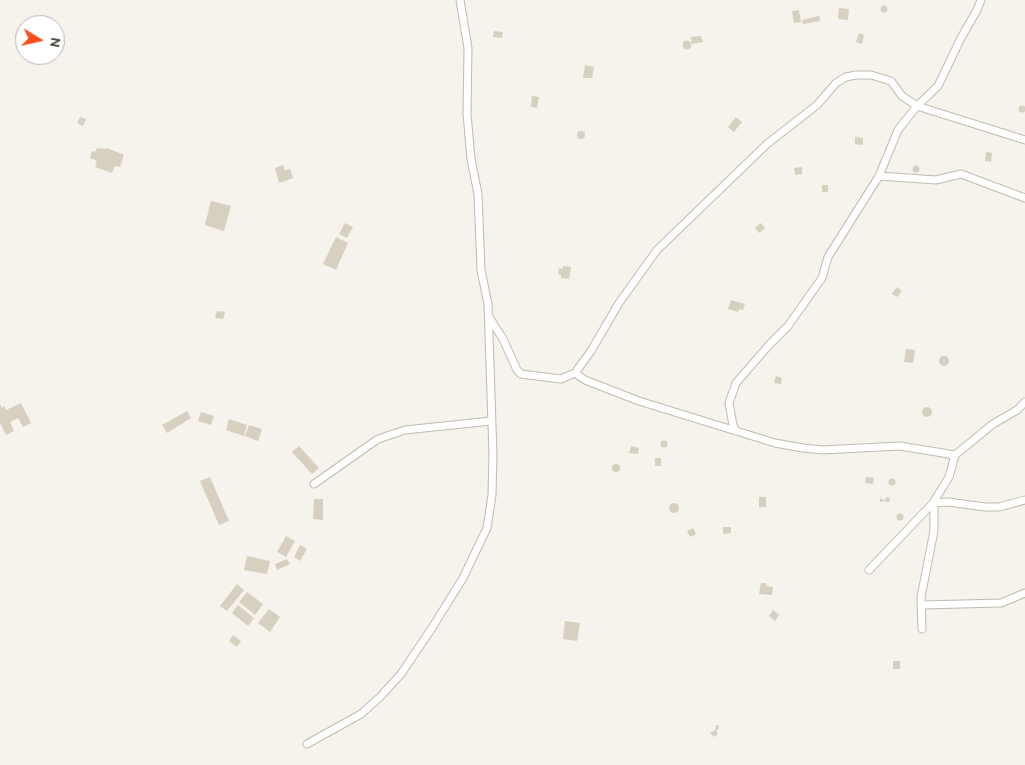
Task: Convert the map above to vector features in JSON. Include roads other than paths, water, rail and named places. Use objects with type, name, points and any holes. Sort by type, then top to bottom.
[{"type":"street","points":[[307,744],[361,714],[401,674],[462,578],[487,528],[492,496],[493,455],[489,316],[481,270],[478,194],[467,114],[468,48],[460,0]]},
{"type":"street","points":[[736,431],[729,403],[736,383],[763,351],[788,326],[822,278],[828,257],[879,176],[898,130],[917,106],[938,86],[981,0]]},
{"type":"street","points":[[489,316],[503,339],[517,370],[521,374],[561,380],[575,373],[591,351],[619,303],[657,250],[767,144],[817,105],[836,83],[846,77],[856,74],[872,75],[891,81],[902,96],[917,106],[1025,140]]},
{"type":"street","points":[[879,176],[936,180],[961,174],[1025,198]]},
{"type":"street","points":[[575,373],[585,380],[639,401],[775,443],[822,450],[900,446],[955,456]]},
{"type":"street","points":[[869,570],[933,503],[950,477],[955,456],[993,424],[1017,410],[1025,402]]},
{"type":"street","points":[[314,484],[378,439],[405,430],[491,421]]},
{"type":"street","points":[[922,629],[922,597],[934,531],[934,503],[948,502],[999,507],[1025,500]]},
{"type":"street","points":[[922,605],[1001,602],[1025,593]]}]
